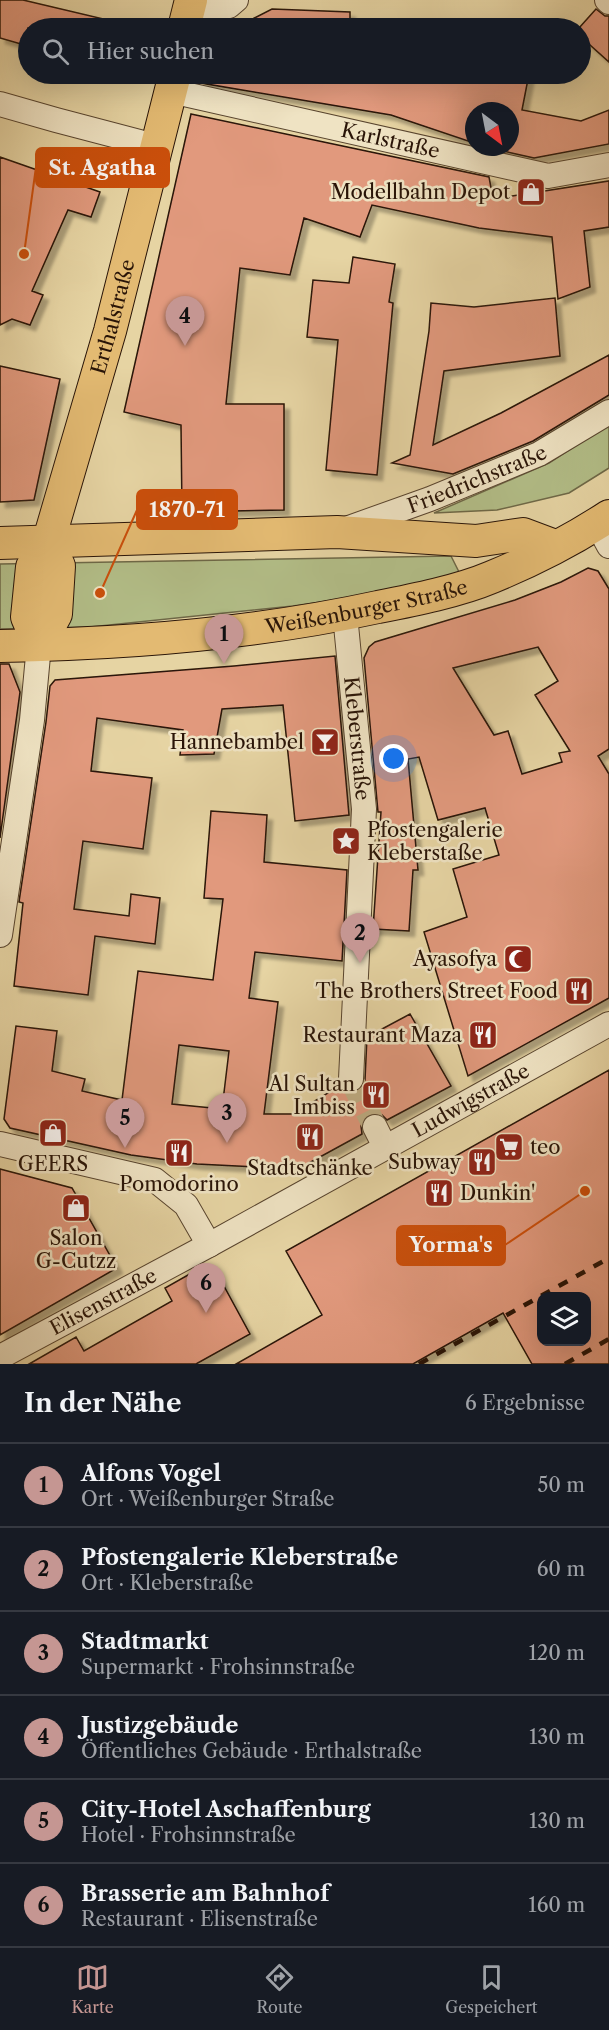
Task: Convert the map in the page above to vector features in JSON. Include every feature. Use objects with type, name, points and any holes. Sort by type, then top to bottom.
[{"type":"main road","name":"Erthalstraße","points":[[48,543],[110,331],[172,84]]},
{"type":"main road","name":"Weißenburger Straße","points":[[0,646],[142,640],[216,634],[345,615],[417,599],[491,577],[555,546],[605,529]]},
{"type":"main road","name":"Friedrichstraße","points":[[0,543],[337,532],[476,541],[523,534],[555,546]]},
{"type":"main road","points":[[39,645],[56,614],[59,566],[48,543]]},
{"type":"street","points":[[187,15],[229,6],[236,0]]},
{"type":"street","name":"Karlstraße","points":[[181,84],[548,176],[609,165]]},
{"type":"street","points":[[0,104],[155,146]]},
{"type":"street","name":"Friedrichstraße","points":[[337,532],[430,499],[539,454],[609,412]]},
{"type":"street","name":"Kleberstraße","points":[[345,615],[364,809],[351,1079]]},
{"type":"street","points":[[0,935],[32,720],[39,645]]},
{"type":"street","name":"Ludwigstraße","points":[[237,1229],[380,1137],[609,1024]]},
{"type":"street","points":[[0,1144],[155,1180],[186,1205],[209,1245]]},
{"type":"street","name":"Elisenstraße","points":[[0,1356],[237,1229]]},
{"type":"green space","points":[[609,424],[609,468],[569,493],[497,510],[434,513],[549,463]]},
{"type":"green space","points":[[451,556],[460,574],[389,592],[293,606],[90,627],[0,629],[0,564]]},
{"type":"building","points":[[0,0],[23,0],[99,18],[18,18],[18,43],[0,38]]},
{"type":"building","points":[[272,9],[350,12],[350,18],[254,18]]},
{"type":"building","points":[[596,9],[605,16],[609,16],[609,62],[591,46],[591,18],[588,18]]},
{"type":"building","points":[[207,84],[527,84],[522,110],[581,121],[609,110],[609,144],[534,158],[519,155],[519,102],[465,102],[465,140],[391,115]]},
{"type":"building","points":[[191,114],[489,177],[493,199],[609,181],[609,227],[584,231],[590,287],[558,299],[552,237],[479,228],[372,205],[360,237],[304,218],[290,275],[240,268],[226,404],[284,404],[284,510],[182,512],[181,425],[124,412]]},
{"type":"building","points":[[0,157],[100,192],[91,217],[68,210],[32,291],[43,295],[30,325],[12,319],[0,325]]},
{"type":"building","points":[[353,257],[395,264],[389,302],[393,303],[377,475],[326,470],[338,340],[307,337],[313,280],[349,283]]},
{"type":"building","points":[[555,298],[560,356],[444,371],[433,445],[501,413],[609,355],[609,395],[533,441],[453,474],[392,463],[410,455],[429,331],[431,303],[474,307]]},
{"type":"building","points":[[0,366],[60,379],[34,500],[0,502]]},
{"type":"building","points":[[588,568],[598,571],[609,589],[609,749],[598,756],[609,774],[609,998],[468,1076],[424,932],[467,917],[453,869],[499,855],[485,808],[438,820],[419,757],[408,759],[418,870],[413,870],[409,931],[373,929],[381,812],[378,812],[364,658],[369,647],[375,642],[515,600],[561,582]],"holes":[[[538,647],[558,681],[535,695],[570,751],[559,753],[562,762],[522,774],[508,731],[494,735],[453,668]]]},
{"type":"building","points":[[335,656],[349,815],[295,821],[283,705],[222,709],[214,754],[180,755],[183,730],[97,718],[91,771],[152,778],[143,849],[83,841],[74,909],[129,916],[131,894],[160,898],[155,944],[95,936],[88,995],[14,986],[23,903],[19,902],[50,686],[55,680]]},
{"type":"building","points":[[0,664],[9,664],[20,692],[0,838]]},
{"type":"building","points":[[211,811],[267,815],[264,862],[347,870],[342,961],[255,952],[249,998],[278,1002],[264,1114],[294,1114],[339,1086],[350,1093],[358,1091],[365,1080],[367,1037],[410,1014],[451,1086],[387,1120],[376,1113],[368,1115],[361,1126],[362,1134],[298,1169],[197,1164],[131,1155],[10,1128],[4,1119],[16,1026],[57,1031],[52,1071],[85,1079],[82,1091],[122,1100],[138,971],[213,980],[223,899],[204,898]],"holes":[[[179,1045],[229,1051],[222,1109],[172,1104]]]},
{"type":"building","points":[[609,1070],[609,1364],[532,1364],[503,1313],[413,1364],[236,1364],[322,1315],[286,1251]]},
{"type":"building","points":[[0,1169],[72,1188],[117,1268],[0,1335]]},
{"type":"building","points":[[195,1271],[204,1286],[219,1277],[250,1334],[196,1364],[29,1364],[76,1337],[84,1351],[172,1301],[165,1288]]},
{"type":"tunnel","points":[[351,1079],[375,1127]]},
{"type":"railway","points":[[419,1364],[609,1258]]},
{"type":"railway","points":[[565,1364],[609,1339]]},
{"type":"place","name":"Modellbahn Depot","points":[[531,192]]},
{"type":"place","name":"St. Agatha","points":[[24,254]]},
{"type":"place","name":"Justizgebäude","points":[[185,346]]},
{"type":"place","name":"1870-71","points":[[100,593]]},
{"type":"place","name":"Alfons Vogel","points":[[224,664]]},
{"type":"place","name":"Hannebambel","points":[[325,742]]},
{"type":"place","name":"Pfostengalerie Kleberstaße","points":[[346,841]]},
{"type":"place","name":"Ayasofya","points":[[518,959]]},
{"type":"place","name":"Pfostengalerie Kleberstraße","points":[[360,963]]},
{"type":"place","name":"The Brothers Street Food","points":[[579,991]]},
{"type":"place","name":"Restaurant Maza","points":[[483,1035]]},
{"type":"place","name":"Al Sultan Imbiss","points":[[376,1095]]},
{"type":"place","name":"GEERS","points":[[53,1133]]},
{"type":"place","name":"Stadtschänke","points":[[310,1137]]},
{"type":"place","name":"Stadtmarkt","points":[[227,1143]]},
{"type":"place","name":"teo","points":[[509,1147]]},
{"type":"place","name":"City-Hotel Aschaffenburg","points":[[125,1148]]},
{"type":"place","name":"Pomodorino","points":[[179,1153]]},
{"type":"place","name":"Subway","points":[[482,1162]]},
{"type":"place","name":"Yorma's","points":[[585,1191]]},
{"type":"place","name":"Dunkin'","points":[[439,1193]]},
{"type":"place","name":"Salon G-Cutzz","points":[[76,1208]]},
{"type":"place","name":"Brasserie am Bahnhof","points":[[206,1313]]}]
